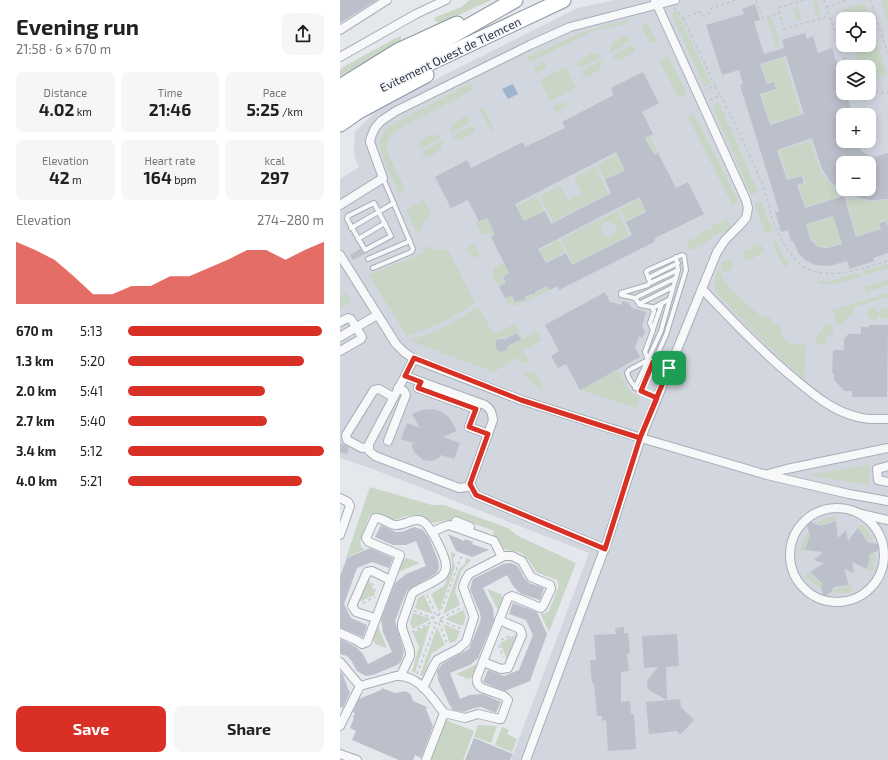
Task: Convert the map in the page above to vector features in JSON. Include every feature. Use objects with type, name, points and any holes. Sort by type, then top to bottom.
[{"type":"highway","name":"Evitement Ouest de Tlemcen","points":[[340,113],[393,80],[563,0]]},
{"type":"highway","name":"Evitement Ouest de Tlemcen","points":[[340,99],[513,1]]},
{"type":"highway","points":[[340,87],[398,51],[480,13],[513,1]]},
{"type":"highway","points":[[340,124],[357,112],[469,51],[522,19]]},
{"type":"street","points":[[340,30],[387,0]]},
{"type":"street","points":[[340,57],[416,14],[446,0]]},
{"type":"street","points":[[340,205],[383,178],[370,142],[375,128],[387,116],[466,76],[570,27],[656,3],[672,1]]},
{"type":"street","points":[[526,760],[605,549],[640,438],[720,246],[744,221],[748,208],[746,200],[656,3]]},
{"type":"street","points":[[340,254],[396,344],[404,352],[414,358],[521,400],[640,438],[767,475],[849,494],[888,501]]},
{"type":"street","points":[[702,289],[750,339],[811,393],[838,410],[858,418],[888,419]]},
{"type":"street","points":[[340,337],[377,315]]},
{"type":"street","points":[[340,322],[349,318],[362,338],[340,351]]},
{"type":"street","points":[[414,358],[369,444],[369,451],[375,456],[459,488],[605,549]]},
{"type":"street","points":[[405,376],[477,406],[490,408],[494,420],[470,484],[467,487],[459,488]]},
{"type":"street","points":[[388,441],[406,395],[404,391],[398,388]]},
{"type":"street","points":[[369,447],[362,448],[348,440],[346,436],[374,390],[379,389],[393,397]]},
{"type":"street","points":[[477,406],[469,427],[488,434]]},
{"type":"street","points":[[767,475],[787,469],[888,448]]},
{"type":"street","points":[[885,482],[888,466]]},
{"type":"street","points":[[470,484],[476,495]]},
{"type":"street","points":[[845,509],[849,494]]},
{"type":"street","points":[[340,498],[348,502],[350,506],[340,535]]},
{"type":"street","points":[[856,512],[866,518],[876,529],[886,550],[879,576],[870,588],[858,597],[847,600],[832,601],[814,596],[803,586],[794,574],[791,560],[792,544],[797,530],[807,519],[816,513],[830,509],[845,509],[888,520]]},
{"type":"street","points":[[340,633],[362,644],[365,644],[368,640],[375,618],[400,555],[367,540],[366,538],[375,518],[380,518],[397,525],[414,520],[420,520],[428,525],[445,560],[446,569],[440,577],[412,594],[402,623],[410,656],[401,675]]},
{"type":"street","points":[[432,532],[446,526],[454,527],[456,522],[488,534],[487,539],[494,541],[502,557]]},
{"type":"street","points":[[341,724],[360,686],[401,675],[415,680],[444,713],[462,718],[478,714],[501,719],[508,700],[504,696],[478,686],[476,681],[499,620],[510,596],[541,608],[544,606],[552,587],[531,577],[522,561],[512,556],[502,557],[469,574],[463,587],[474,617],[466,642],[451,653],[437,660],[423,688]]},
{"type":"street","points":[[375,618],[356,612],[352,606],[365,574],[372,571],[390,580]]},
{"type":"street","points":[[483,662],[501,669],[508,668],[522,635],[521,630],[499,620]]},
{"type":"street","points":[[340,662],[360,686]]},
{"type":"street","points":[[426,760],[444,713]]},
{"type":"street","points":[[340,754],[357,760]]},
{"type":"lane","points":[[373,268],[412,251],[413,248],[383,178]]},
{"type":"lane","points":[[374,203],[380,211],[385,224],[391,235],[390,238],[365,250],[347,220],[348,216],[374,203]]},
{"type":"lane","points":[[352,228],[394,203]]},
{"type":"lane","points":[[358,239],[385,224]]},
{"type":"lane","points":[[368,259],[410,241]]},
{"type":"lane","points":[[641,391],[666,335],[686,268],[684,255],[676,257],[648,270],[646,272],[650,283]]},
{"type":"lane","points":[[635,388],[661,331],[678,270],[676,257]]},
{"type":"lane","points":[[648,278],[678,263]]},
{"type":"lane","points":[[676,278],[635,298],[621,295],[621,293],[648,286],[650,283],[678,270]]},
{"type":"lane","points":[[638,304],[673,287]]},
{"type":"lane","points":[[635,298],[638,304],[653,308],[670,299]]},
{"type":"lane","points":[[662,303],[645,352],[648,360],[669,368]]},
{"type":"lane","points":[[653,308],[654,311],[650,323],[653,330]]},
{"type":"lane","points":[[648,360],[629,370],[627,374],[635,388],[657,398]]},
{"type":"path","points":[[683,18],[700,12],[702,16],[705,16],[709,14],[712,8],[735,0]]},
{"type":"path","points":[[756,0],[762,18],[780,13]]},
{"type":"path","points":[[804,0],[778,8],[784,29],[830,16]]},
{"type":"path","points":[[824,0],[836,35]]},
{"type":"path","points":[[826,6],[847,0]]},
{"type":"path","points":[[870,0],[888,53]]},
{"type":"path","points":[[672,1],[683,18],[741,137],[763,185],[775,226],[794,259],[807,269],[827,273],[851,272],[888,261]]},
{"type":"path","points":[[697,93],[715,86]]},
{"type":"path","points":[[876,92],[888,93]]},
{"type":"path","points":[[702,104],[720,95]]},
{"type":"path","points":[[462,555],[439,615],[441,619],[469,632]]},
{"type":"path","points":[[353,608],[377,596],[368,572]]},
{"type":"path","points":[[424,586],[436,615]]},
{"type":"path","points":[[451,653],[439,623],[441,619],[469,603]]},
{"type":"path","points":[[407,608],[433,619],[436,623]]},
{"type":"path","points":[[405,636],[433,619],[436,615]]},
{"type":"path","points":[[415,680],[436,623]]},
{"type":"path","points":[[508,668],[498,642],[521,630]]},
{"type":"shaded area","points":[[615,0],[888,0],[888,760],[511,760],[589,553],[373,469],[340,458],[340,179],[359,167],[354,151],[355,132],[379,108],[578,8]]},
{"type":"green space","points":[[470,0],[491,0],[444,22],[439,23],[434,20],[434,18],[461,7]]},
{"type":"green space","points":[[881,0],[888,0],[888,24]]},
{"type":"green space","points":[[817,1],[821,13],[816,15],[812,3]]},
{"type":"green space","points":[[865,3],[868,12],[842,12],[841,10]]},
{"type":"green space","points":[[798,8],[802,20],[797,21],[794,9]]},
{"type":"green space","points":[[677,11],[711,83],[705,87],[671,14]]},
{"type":"green space","points":[[772,17],[780,45],[776,47],[767,19]]},
{"type":"green space","points":[[628,19],[629,23],[593,31],[530,62],[527,57],[583,32]]},
{"type":"green space","points":[[647,22],[657,41],[650,44],[641,26]]},
{"type":"green space","points":[[401,36],[401,44],[340,76],[340,70],[345,66]]},
{"type":"green space","points":[[625,36],[628,37],[630,41],[612,53],[610,52],[612,43]]},
{"type":"green space","points":[[876,39],[887,75],[876,79],[876,60],[857,60],[854,52],[876,52]]},
{"type":"green space","points":[[632,45],[635,49],[634,52],[621,60],[612,58],[613,55]]},
{"type":"green space","points":[[591,53],[600,55],[600,58],[580,68],[577,64],[578,61]]},
{"type":"green space","points":[[668,56],[687,94],[679,99],[659,60]]},
{"type":"green space","points":[[784,58],[801,114],[789,118],[790,121],[785,122],[784,119],[770,123],[762,95],[777,90],[775,81],[767,83],[763,69],[752,72],[751,68]]},
{"type":"green space","points":[[600,60],[602,61],[600,70],[587,77],[583,76],[582,72]]},
{"type":"green space","points":[[544,62],[547,67],[536,73],[533,68]]},
{"type":"green space","points":[[566,67],[576,88],[550,101],[540,80]]},
{"type":"green space","points":[[471,83],[475,89],[400,128],[390,137],[387,143],[387,151],[405,189],[398,193],[381,150],[380,145],[382,135],[391,125]]},
{"type":"green space","points":[[564,101],[567,106],[556,113],[553,107]]},
{"type":"green space","points":[[719,102],[758,192],[751,195],[712,105]]},
{"type":"green space","points":[[483,107],[494,129],[491,131],[479,109]]},
{"type":"green space","points":[[694,114],[738,201],[732,205],[688,117]]},
{"type":"green space","points":[[465,116],[469,117],[470,122],[452,133],[450,132],[453,124]]},
{"type":"green space","points":[[472,125],[475,129],[474,132],[462,140],[453,138],[453,136]]},
{"type":"green space","points":[[432,134],[440,136],[440,138],[421,149],[418,145],[419,142]]},
{"type":"green space","points":[[650,136],[658,153],[639,163],[652,151],[646,138]]},
{"type":"green space","points":[[441,141],[443,142],[440,150],[427,158],[424,157],[422,152]]},
{"type":"green space","points":[[810,141],[820,169],[827,180],[836,188],[836,196],[832,204],[829,199],[802,208],[800,200],[803,199],[799,186],[806,184],[803,174],[788,179],[779,151]]},
{"type":"green space","points":[[616,155],[624,170],[605,180],[597,165]]},
{"type":"green space","points":[[595,167],[608,193],[553,222],[540,196],[560,185],[568,200],[582,193],[574,178]]},
{"type":"green space","points":[[536,196],[544,211],[525,221],[517,206]]},
{"type":"green space","points":[[637,196],[645,211],[626,221],[620,209],[633,202]]},
{"type":"green space","points":[[850,198],[868,202],[888,200],[888,224],[886,219],[877,222],[879,229],[865,233],[868,243],[858,238],[849,210],[843,211]]},
{"type":"green space","points":[[424,200],[431,214],[424,221],[421,230],[416,232],[406,210]]},
{"type":"green space","points":[[761,201],[773,231],[766,234],[754,204]]},
{"type":"green space","points":[[617,211],[629,235],[573,264],[561,239]],"holes":[[[606,222],[611,222],[616,227],[616,232],[610,237],[605,236],[601,232],[602,225]]]},
{"type":"green space","points":[[833,217],[841,243],[822,247],[812,238],[807,224]]},
{"type":"green space","points":[[487,219],[493,231],[513,220],[510,227],[491,236],[490,233],[484,235],[481,233],[475,222],[478,221],[479,223]]},
{"type":"green space","points":[[725,220],[728,221],[731,226],[729,231],[722,232],[717,235],[713,234],[711,240],[702,245],[698,245],[696,249],[693,250],[688,248],[687,243],[690,239],[695,239],[696,236],[705,230],[711,230],[714,224],[720,224]]},
{"type":"green space","points":[[557,237],[565,252],[546,262],[539,250],[553,243]]},
{"type":"green space","points":[[776,241],[782,254],[789,263],[785,267],[781,262],[772,242]]},
{"type":"green space","points":[[474,244],[480,255],[473,258],[467,248]]},
{"type":"green space","points":[[755,244],[761,245],[764,250],[763,253],[755,256],[753,259],[747,260],[743,256],[745,250],[752,249]]},
{"type":"green space","points":[[430,246],[438,251],[447,248],[475,303],[441,323],[407,336],[369,275],[424,253],[423,249]]},
{"type":"green space","points":[[529,251],[508,274],[502,277],[505,283],[498,286],[492,274],[494,268]]},
{"type":"green space","points":[[727,260],[731,262],[733,266],[731,270],[727,272],[723,270],[721,266],[723,262]]},
{"type":"green space","points":[[888,264],[888,268],[864,275],[863,271]]},
{"type":"green space","points":[[720,268],[725,281],[737,294],[763,318],[770,318],[773,324],[777,324],[781,327],[782,332],[780,335],[783,338],[792,344],[806,344],[804,380],[754,333],[716,292],[715,280]]},
{"type":"green space","points":[[858,273],[860,277],[834,284],[819,284],[818,281],[830,281]]},
{"type":"green space","points":[[543,279],[549,291],[515,306],[508,305],[505,299],[511,295],[515,302],[521,300],[524,301],[525,298],[531,295],[534,296],[535,292],[541,290],[538,282]]},
{"type":"green space","points":[[888,280],[888,285],[867,292],[865,291],[865,287]]},
{"type":"green space","points":[[347,293],[351,301],[340,308],[340,297]]},
{"type":"green space","points":[[888,293],[888,297],[853,307],[853,314],[847,317],[844,323],[839,324],[835,320],[836,316],[832,310]]},
{"type":"green space","points":[[478,307],[494,334],[515,324],[523,339],[536,331],[542,340],[523,351],[529,361],[519,364],[519,360],[516,358],[494,372],[410,341],[443,328]],"holes":[[[517,332],[521,340],[509,346],[506,351],[501,353],[495,349],[494,344],[496,340],[505,338]]]},
{"type":"green space","points":[[883,307],[888,308],[888,318],[884,319],[879,314],[877,319],[874,320],[869,318],[867,313],[869,310],[874,308],[877,309],[879,313]]},
{"type":"green space","points":[[825,324],[833,327],[833,333],[826,336],[827,339],[825,344],[819,345],[815,341],[815,338],[819,333],[822,333],[822,329]]},
{"type":"green space","points":[[617,370],[632,394],[640,397],[637,408],[580,390]]},
{"type":"green space","points":[[534,371],[544,389],[538,388],[523,374]]},
{"type":"green space","points":[[869,465],[869,485],[806,475]]},
{"type":"green space","points":[[370,487],[432,505],[444,505],[508,528],[518,536],[576,563],[549,632],[540,613],[544,614],[549,611],[559,585],[557,580],[536,572],[522,553],[504,549],[498,539],[493,535],[494,531],[453,516],[451,520],[434,523],[417,515],[406,516],[395,520],[374,513],[369,516],[360,542],[361,547],[365,549],[346,558]]},
{"type":"green space","points":[[836,516],[836,521],[828,522],[820,526],[817,523],[825,518]]},
{"type":"green space","points":[[861,524],[873,540],[869,541],[858,528]]},
{"type":"green space","points":[[808,532],[811,536],[805,551],[800,550],[803,540]]},
{"type":"green space","points":[[451,552],[456,554],[453,559],[455,567],[439,612],[431,594],[444,586],[452,566]]},
{"type":"green space","points":[[875,553],[875,561],[872,572],[867,570],[871,554]]},
{"type":"green space","points":[[407,558],[420,563],[398,572],[402,560]]},
{"type":"green space","points":[[466,558],[471,560],[461,571],[455,591],[460,605],[443,614],[459,569],[465,564]]},
{"type":"green space","points":[[809,573],[821,584],[821,588],[805,575]]},
{"type":"green space","points":[[368,577],[375,595],[359,602]]},
{"type":"green space","points":[[851,586],[853,591],[843,593],[833,592],[835,589]]},
{"type":"green space","points":[[487,589],[501,594],[503,598],[498,610]]},
{"type":"green space","points":[[424,595],[433,614],[415,608],[418,598]]},
{"type":"green space","points":[[463,610],[466,616],[463,626],[445,619]]},
{"type":"green space","points":[[413,613],[431,619],[413,629],[410,623]]},
{"type":"green space","points":[[430,624],[415,673],[412,671],[419,647],[413,633]]},
{"type":"green space","points":[[443,624],[460,631],[456,641],[450,643]]},
{"type":"green space","points":[[378,626],[387,648],[375,644],[373,639]]},
{"type":"green space","points":[[437,627],[445,645],[432,653],[423,676],[420,675]]},
{"type":"green space","points":[[517,634],[507,659],[500,643]]},
{"type":"green space","points":[[477,664],[472,677],[468,679],[456,674]]},
{"type":"green space","points":[[445,720],[474,731],[463,760],[430,760]]},
{"type":"green space","points":[[478,725],[497,726],[491,743],[474,737]]},
{"type":"green space","points":[[502,727],[509,730],[507,734],[517,739],[512,752],[495,745]]},
{"type":"water","points":[[513,84],[518,94],[508,99],[502,89]]},
{"type":"building","points":[[340,0],[377,0],[340,23]]},
{"type":"building","points":[[755,4],[760,20],[754,22],[764,54],[784,48],[782,40],[805,33],[807,39],[813,36],[818,53],[832,48],[836,61],[836,100],[848,100],[851,108],[836,108],[836,148],[860,148],[861,151],[870,156],[836,156],[836,186],[829,180],[822,169],[812,138],[777,150],[787,180],[802,176],[804,183],[797,185],[805,208],[844,196],[856,237],[881,229],[879,223],[886,221],[888,227],[888,253],[873,258],[874,261],[850,269],[847,261],[829,266],[815,265],[805,260],[799,254],[793,241],[791,241],[788,230],[781,232],[775,212],[779,211],[740,85],[743,84],[739,70],[722,75],[706,25],[744,14],[742,9]],"holes":[[[786,56],[804,114],[770,125],[760,94],[776,89],[774,82],[767,84],[760,64]],[[833,216],[842,244],[827,248],[818,247],[810,239],[806,224]]]},
{"type":"building","points":[[643,72],[659,103],[642,112],[653,134],[645,138],[654,155],[658,153],[676,188],[688,182],[704,214],[655,238],[654,242],[559,290],[558,286],[549,290],[547,286],[535,292],[534,295],[531,294],[525,297],[524,301],[521,300],[515,302],[512,295],[505,298],[499,286],[506,283],[503,277],[509,273],[491,237],[495,235],[487,218],[479,222],[468,200],[451,208],[435,177],[467,160],[471,168],[523,142],[525,147],[565,128],[562,122],[614,95],[611,88]],"holes":[[[616,152],[625,170],[605,180],[611,193],[551,224],[545,211],[524,221],[515,204]],[[639,197],[646,212],[626,222],[632,235],[572,265],[566,253],[546,263],[538,249]]]},
{"type":"building","points":[[888,153],[888,199],[871,200],[853,196],[876,196],[876,157]]},
{"type":"building","points":[[360,249],[363,253],[366,253],[353,260],[350,255]]},
{"type":"building","points":[[605,292],[610,302],[622,305],[622,301],[629,303],[632,308],[646,312],[642,326],[645,332],[642,338],[639,336],[635,347],[640,357],[580,390],[566,364],[558,368],[551,356],[559,351],[545,325]]},
{"type":"building","points":[[869,325],[888,325],[887,397],[852,397],[852,391],[845,391],[834,380],[834,373],[832,373],[833,350],[844,350],[844,340],[848,334],[861,334],[861,327],[869,327]]},
{"type":"building","points":[[517,333],[521,340],[509,345],[506,351],[499,352],[496,349],[495,342],[498,339],[505,339]]},
{"type":"building","points":[[433,409],[440,411],[449,417],[457,431],[443,437],[460,443],[454,459],[441,455],[433,461],[423,460],[414,452],[412,446],[413,443],[401,439],[407,423],[420,428],[412,414],[422,410]]},
{"type":"building","points":[[340,443],[349,447],[347,454],[340,452]]},
{"type":"building","points":[[807,521],[820,526],[836,521],[838,538],[846,530],[848,541],[858,528],[868,542],[881,545],[877,551],[870,554],[867,569],[852,562],[854,573],[844,569],[849,585],[834,587],[831,592],[824,597],[821,589],[822,583],[810,572],[824,563],[814,560],[823,552],[805,550],[810,535]]},
{"type":"building","points":[[381,525],[396,532],[402,532],[414,527],[423,530],[429,538],[438,560],[439,567],[437,573],[407,591],[401,605],[395,621],[404,652],[401,662],[373,675],[366,676],[357,671],[347,656],[340,654],[340,639],[355,646],[363,654],[368,664],[392,652],[383,632],[381,619],[393,588],[395,583],[406,574],[426,566],[416,541],[406,545],[393,545],[375,537]]},
{"type":"building","points":[[448,534],[464,541],[465,539],[473,542],[472,544],[489,550],[472,557],[456,551]]},
{"type":"building","points":[[370,548],[393,558],[389,568],[372,562],[357,568],[344,604],[351,618],[367,625],[363,637],[340,628],[340,576],[347,558]]},
{"type":"building","points":[[510,563],[519,568],[524,578],[529,583],[544,588],[540,600],[521,594],[513,586],[507,575],[483,588],[493,608],[494,620],[478,658],[470,665],[450,673],[460,699],[470,695],[483,694],[501,702],[496,713],[481,707],[464,712],[453,710],[438,680],[437,671],[442,664],[469,649],[474,637],[481,619],[470,589],[473,579],[503,564]]},
{"type":"building","points":[[513,603],[537,612],[547,634],[530,681],[505,691],[483,682],[488,670],[504,676],[519,670],[533,635],[526,620],[509,614]]},
{"type":"building","points":[[624,627],[624,633],[628,633],[630,653],[627,654],[629,671],[621,672],[621,702],[630,701],[631,714],[634,714],[636,749],[608,751],[606,720],[602,721],[602,716],[597,716],[590,660],[596,660],[594,635],[616,634],[615,628]]},
{"type":"building","points":[[677,634],[679,666],[666,667],[667,700],[649,690],[647,686],[647,681],[658,667],[644,668],[642,636]]},
{"type":"building","points":[[340,671],[350,692],[343,708],[340,707]]},
{"type":"building","points":[[382,688],[395,693],[406,691],[411,695],[413,701],[427,707],[426,709],[433,726],[421,758],[415,755],[413,760],[399,760],[352,740],[356,731],[350,728],[355,713],[353,712],[359,699],[381,690]]},
{"type":"building","points":[[680,699],[681,707],[694,720],[680,735],[677,731],[649,734],[646,702]]},
{"type":"building","points":[[474,738],[513,754],[510,760],[465,760]]},
{"type":"route","points":[[669,368],[653,362],[641,391],[657,398],[640,438],[605,549],[476,495],[470,484],[488,434],[469,427],[476,409],[418,388],[421,382],[405,376],[414,358],[521,400],[640,438],[657,398],[669,368]]}]
